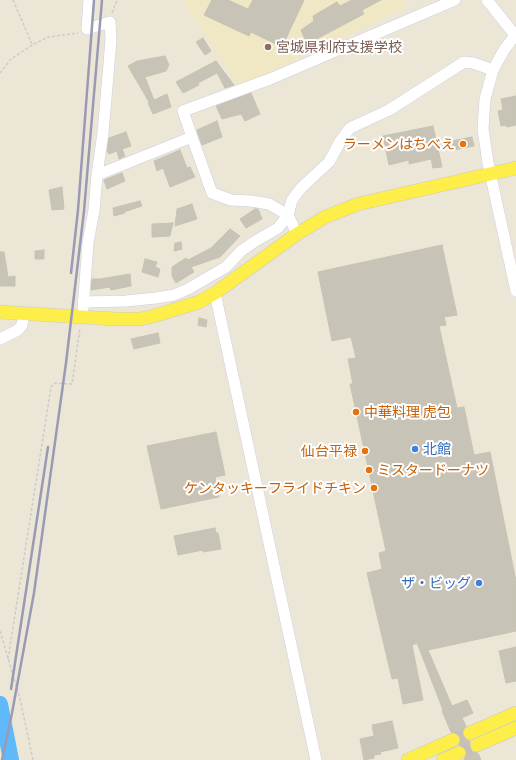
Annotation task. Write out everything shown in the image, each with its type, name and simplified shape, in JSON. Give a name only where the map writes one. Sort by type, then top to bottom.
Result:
[{"type":"main road","points":[[0,312],[82,318],[140,319],[154,316],[199,302],[297,234],[325,217],[358,204],[516,168]]},
{"type":"main road","points":[[470,733],[516,713]]},
{"type":"main road","points":[[476,745],[516,728]]},
{"type":"main road","points":[[408,760],[454,740]]},
{"type":"main road","points":[[443,760],[460,753]]},
{"type":"street","points":[[82,318],[88,243],[94,210],[103,133],[111,40],[110,22],[87,28],[89,0]]},
{"type":"street","points":[[297,234],[288,215],[269,204],[232,200],[212,193],[183,111],[270,78],[455,0]]},
{"type":"street","points":[[487,0],[516,34],[493,70],[485,99],[484,114],[485,146],[490,174],[516,291]]},
{"type":"street","points":[[83,302],[126,301],[174,295],[188,289],[226,267],[241,251],[278,228],[288,215],[292,200],[301,188],[329,162],[341,140],[350,128],[389,110],[464,62],[473,63],[493,70]]},
{"type":"street","points":[[97,175],[192,137]]},
{"type":"street","points":[[215,292],[316,760]]},
{"type":"street","points":[[0,339],[18,330],[22,325],[24,314]]},
{"type":"path","points":[[13,0],[32,45]]},
{"type":"path","points":[[110,22],[117,0]]},
{"type":"path","points":[[0,74],[11,59],[32,45],[48,37],[70,34],[87,28]]},
{"type":"path","points":[[8,659],[51,387],[55,383],[72,384],[82,318]]},
{"type":"path","points":[[0,631],[20,699],[33,760]]},
{"type":"shaded area","name":"宮城県利府支援学校","points":[[182,0],[403,0],[407,7],[239,87]]},
{"type":"building","points":[[212,0],[228,0],[248,9],[253,0],[304,0],[282,47],[251,32],[249,36],[204,15]]},
{"type":"building","points":[[352,0],[381,0],[362,10],[364,14],[307,44],[301,30],[314,21],[313,16],[337,2],[340,6]]},
{"type":"building","points":[[203,38],[211,51],[205,55],[196,42]]},
{"type":"building","points":[[165,56],[169,65],[166,71],[145,77],[154,100],[167,94],[171,107],[153,114],[148,103],[149,102],[128,66],[137,61]]},
{"type":"building","points":[[216,61],[234,85],[225,88],[217,73],[198,83],[199,85],[183,93],[176,82]]},
{"type":"building","points":[[251,93],[260,114],[245,121],[241,114],[222,119],[216,106]]},
{"type":"building","points":[[516,96],[516,125],[507,127],[506,125],[501,126],[498,111],[503,110],[501,99]]},
{"type":"building","points":[[217,121],[222,137],[202,145],[197,130]]},
{"type":"building","points":[[433,126],[442,167],[433,168],[431,159],[409,164],[409,160],[389,165],[383,136]]},
{"type":"building","points":[[126,132],[131,146],[122,149],[125,156],[119,159],[117,151],[109,154],[107,151],[109,138]]},
{"type":"building","points":[[472,137],[474,146],[454,150],[452,141]]},
{"type":"building","points":[[180,150],[187,168],[190,167],[195,177],[170,187],[163,168],[157,171],[154,161]]},
{"type":"building","points":[[122,173],[125,181],[107,189],[104,180]]},
{"type":"building","points":[[62,187],[64,209],[52,210],[49,190]]},
{"type":"building","points":[[140,201],[142,206],[114,216],[113,208]]},
{"type":"building","points":[[192,204],[197,219],[175,226],[177,209]]},
{"type":"building","points":[[255,209],[258,209],[262,219],[246,228],[240,219]]},
{"type":"building","points":[[173,223],[170,236],[152,237],[152,224]]},
{"type":"building","points":[[230,229],[240,236],[220,257],[191,267],[194,272],[176,283],[172,276],[172,267],[186,258],[188,260],[211,248]]},
{"type":"building","points":[[181,242],[182,249],[174,251],[175,243]]},
{"type":"building","name":"北館","points":[[442,245],[457,315],[444,317],[446,325],[439,326],[457,408],[464,407],[474,455],[490,452],[516,581],[516,631],[428,650],[452,706],[467,700],[473,713],[462,718],[466,726],[462,732],[466,740],[470,741],[470,749],[473,752],[478,753],[481,760],[464,760],[467,754],[466,750],[463,746],[459,745],[461,740],[458,734],[451,732],[417,643],[412,645],[423,700],[403,704],[398,678],[392,679],[367,573],[382,569],[379,553],[386,551],[350,384],[353,384],[348,359],[356,358],[351,337],[332,341],[318,272]]},
{"type":"building","points":[[44,250],[44,259],[35,259],[35,251]]},
{"type":"building","points":[[0,252],[4,252],[8,277],[15,276],[15,286],[0,286]]},
{"type":"building","points":[[145,259],[157,262],[155,267],[160,269],[158,277],[142,272]]},
{"type":"building","points":[[130,274],[131,286],[111,290],[110,287],[91,290],[92,279]]},
{"type":"building","points":[[199,318],[207,320],[206,327],[198,325]]},
{"type":"building","points":[[158,333],[160,343],[134,349],[131,339]]},
{"type":"building","points":[[216,432],[225,475],[215,477],[219,497],[161,509],[147,446]]},
{"type":"building","points":[[215,528],[216,533],[218,533],[221,549],[203,552],[203,550],[178,555],[174,536]]},
{"type":"building","points":[[516,647],[516,681],[506,683],[499,651]]},
{"type":"building","points":[[392,721],[398,748],[380,752],[381,754],[374,755],[374,758],[364,760],[360,739],[374,736],[372,725]]},
{"type":"waterway","points":[[0,704],[11,760]]},
{"type":"tunnel","points":[[453,740],[470,733]]},
{"type":"tunnel","points":[[459,753],[477,745]]},
{"type":"railway","points":[[71,273],[78,210],[94,0]]},
{"type":"railway","points":[[2,760],[34,593],[66,363],[84,211],[102,0]]},
{"type":"railway","points":[[11,689],[48,447]]},
{"type":"place","name":"宮城県利府支援学校","points":[[268,47]]},
{"type":"place","name":"ラーメンはちべえ","points":[[463,144]]},
{"type":"place","name":"中華料理 虎包","points":[[356,412]]},
{"type":"place","name":"北館","points":[[415,449]]},
{"type":"place","name":"仙台平禄","points":[[365,451]]},
{"type":"place","name":"ミスタードーナツ","points":[[369,470]]},
{"type":"place","name":"ケンタッキーフライドチキン","points":[[374,488]]},
{"type":"place","name":"ザ・ビッグ","points":[[479,583]]}]
